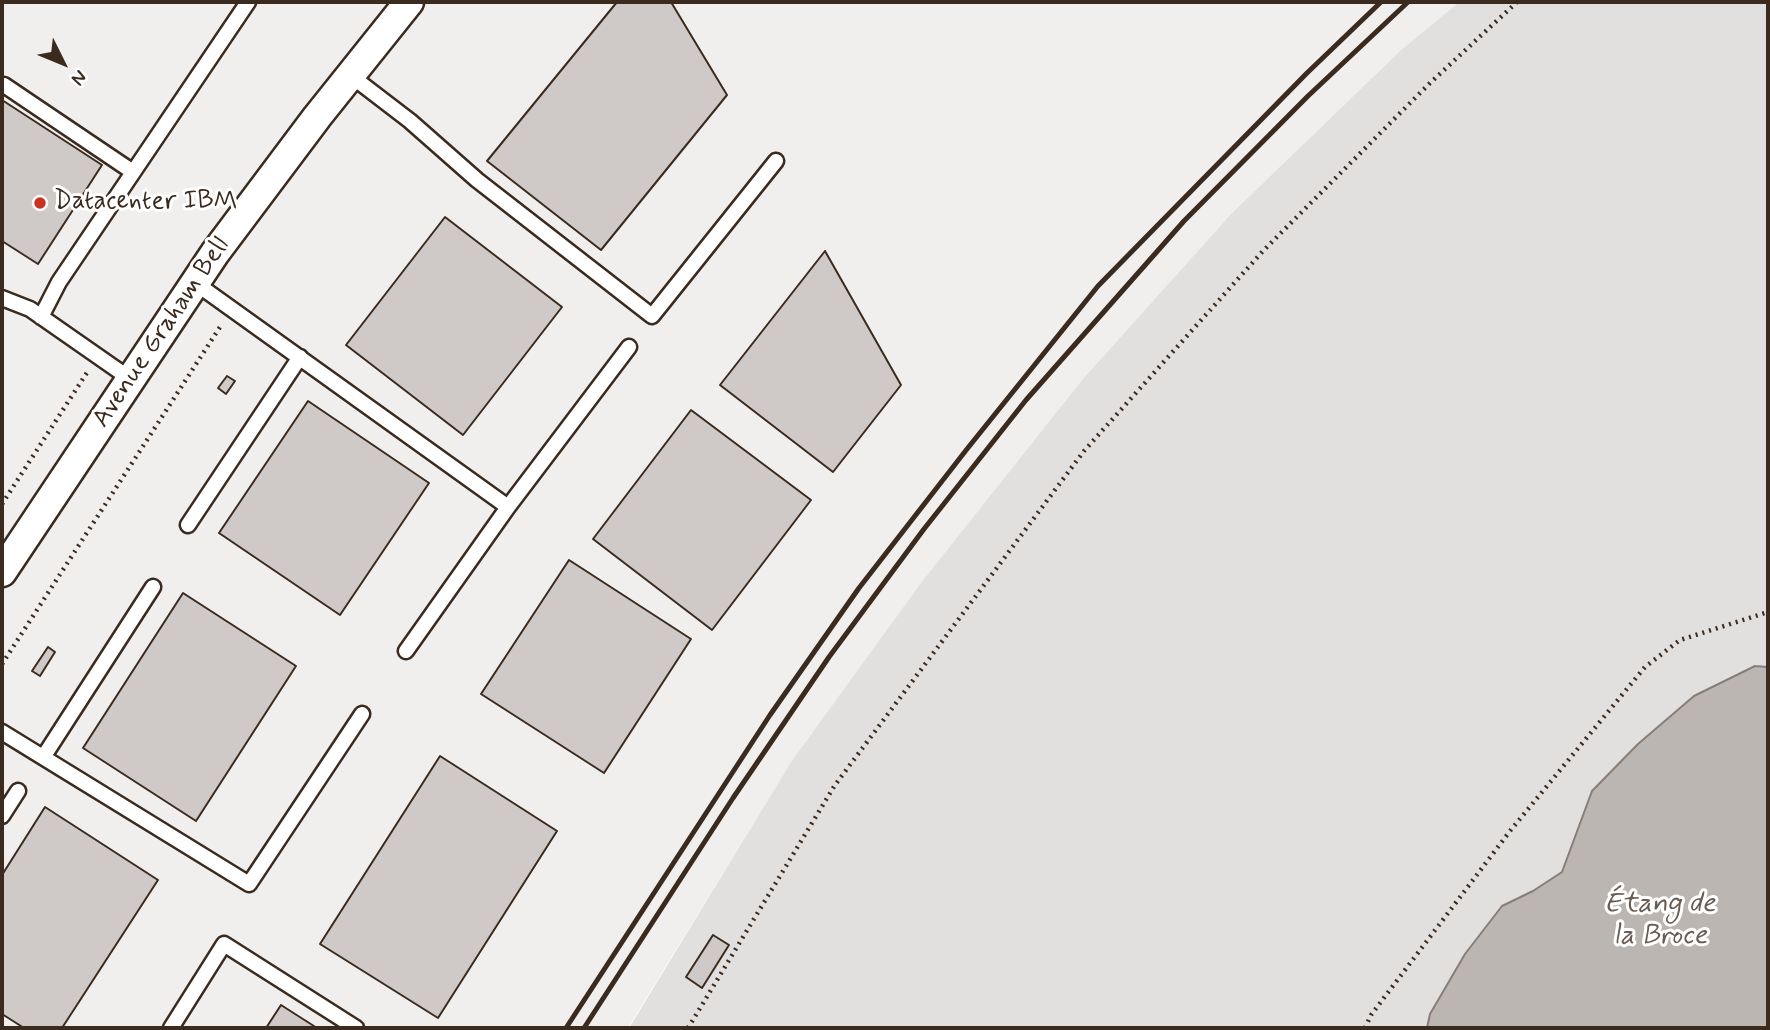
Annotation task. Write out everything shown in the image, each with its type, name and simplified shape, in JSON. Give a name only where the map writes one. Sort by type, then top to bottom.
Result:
[{"type":"street","name":"Avenue Graham Bell","points":[[2,572],[194,282],[350,75],[409,2]]},
{"type":"lane","points":[[41,317],[59,282],[248,2]]},
{"type":"lane","points":[[350,75],[410,121],[477,180],[652,316],[776,161]]},
{"type":"lane","points":[[4,85],[133,172]]},
{"type":"lane","points":[[194,282],[508,507]]},
{"type":"lane","points":[[2,298],[30,309],[129,378]]},
{"type":"lane","points":[[406,651],[508,507],[629,347]]},
{"type":"lane","points":[[188,525],[300,357]]},
{"type":"lane","points":[[44,756],[153,587]]},
{"type":"lane","points":[[2,732],[248,884],[362,714]]},
{"type":"lane","points":[[2,816],[18,791]]},
{"type":"lane","points":[[171,1028],[224,944],[356,1028]]},
{"type":"path","points":[[688,1028],[835,785],[1084,451],[1262,251],[1429,84],[1517,2]]},
{"type":"path","points":[[2,664],[232,309]]},
{"type":"path","points":[[2,504],[98,356]]},
{"type":"path","points":[[1365,1028],[1371,1015],[1510,831],[1645,667],[1680,640],[1768,612]]},
{"type":"shaded area","points":[[2,2],[1459,2],[1401,50],[1231,214],[1082,380],[920,584],[791,762],[628,1028],[2,1028]]},
{"type":"shaded area","points":[[1459,2],[1768,2],[1768,667],[1755,666],[1576,838],[1562,872],[1533,891],[1502,906],[1430,1014],[1427,1028],[629,1028],[791,762],[920,584],[1082,380],[1231,214],[1401,50]]},
{"type":"water","name":"Étang de la Broce","points":[[1755,666],[1768,667],[1768,1028],[1427,1028],[1430,1014],[1465,954],[1502,906],[1533,891],[1562,872],[1592,791],[1638,744],[1694,696]]},
{"type":"building","points":[[617,2],[671,2],[727,95],[601,250],[487,161]]},
{"type":"building","name":"Datacenter IBM","points":[[2,100],[102,165],[38,264],[2,241]]},
{"type":"building","points":[[445,217],[562,307],[463,435],[346,345]]},
{"type":"building","points":[[825,251],[901,385],[833,472],[720,385]]},
{"type":"building","points":[[227,376],[235,381],[226,394],[218,388]]},
{"type":"building","points":[[308,401],[429,483],[340,615],[219,533]]},
{"type":"building","points":[[691,410],[811,500],[712,630],[593,539]]},
{"type":"building","points":[[569,560],[691,639],[604,773],[481,694]]},
{"type":"building","points":[[183,593],[296,666],[196,821],[83,748]]},
{"type":"building","points":[[48,647],[55,652],[40,676],[32,671]]},
{"type":"building","points":[[440,756],[557,831],[438,1018],[320,944]]},
{"type":"building","points":[[45,807],[158,880],[62,1028],[24,1028],[2,1014],[2,875]]},
{"type":"building","points":[[713,935],[729,945],[702,988],[686,977]]},
{"type":"building","points":[[281,1005],[317,1028],[266,1028]]},
{"type":"railway","points":[[566,1028],[770,715],[859,588],[967,449],[1098,286],[1307,73],[1381,2]]},
{"type":"railway","points":[[584,1028],[733,798],[829,657],[924,529],[1026,400],[1184,221],[1308,96],[1408,2]]},
{"type":"place","name":"Datacenter IBM","points":[[40,203]]}]
